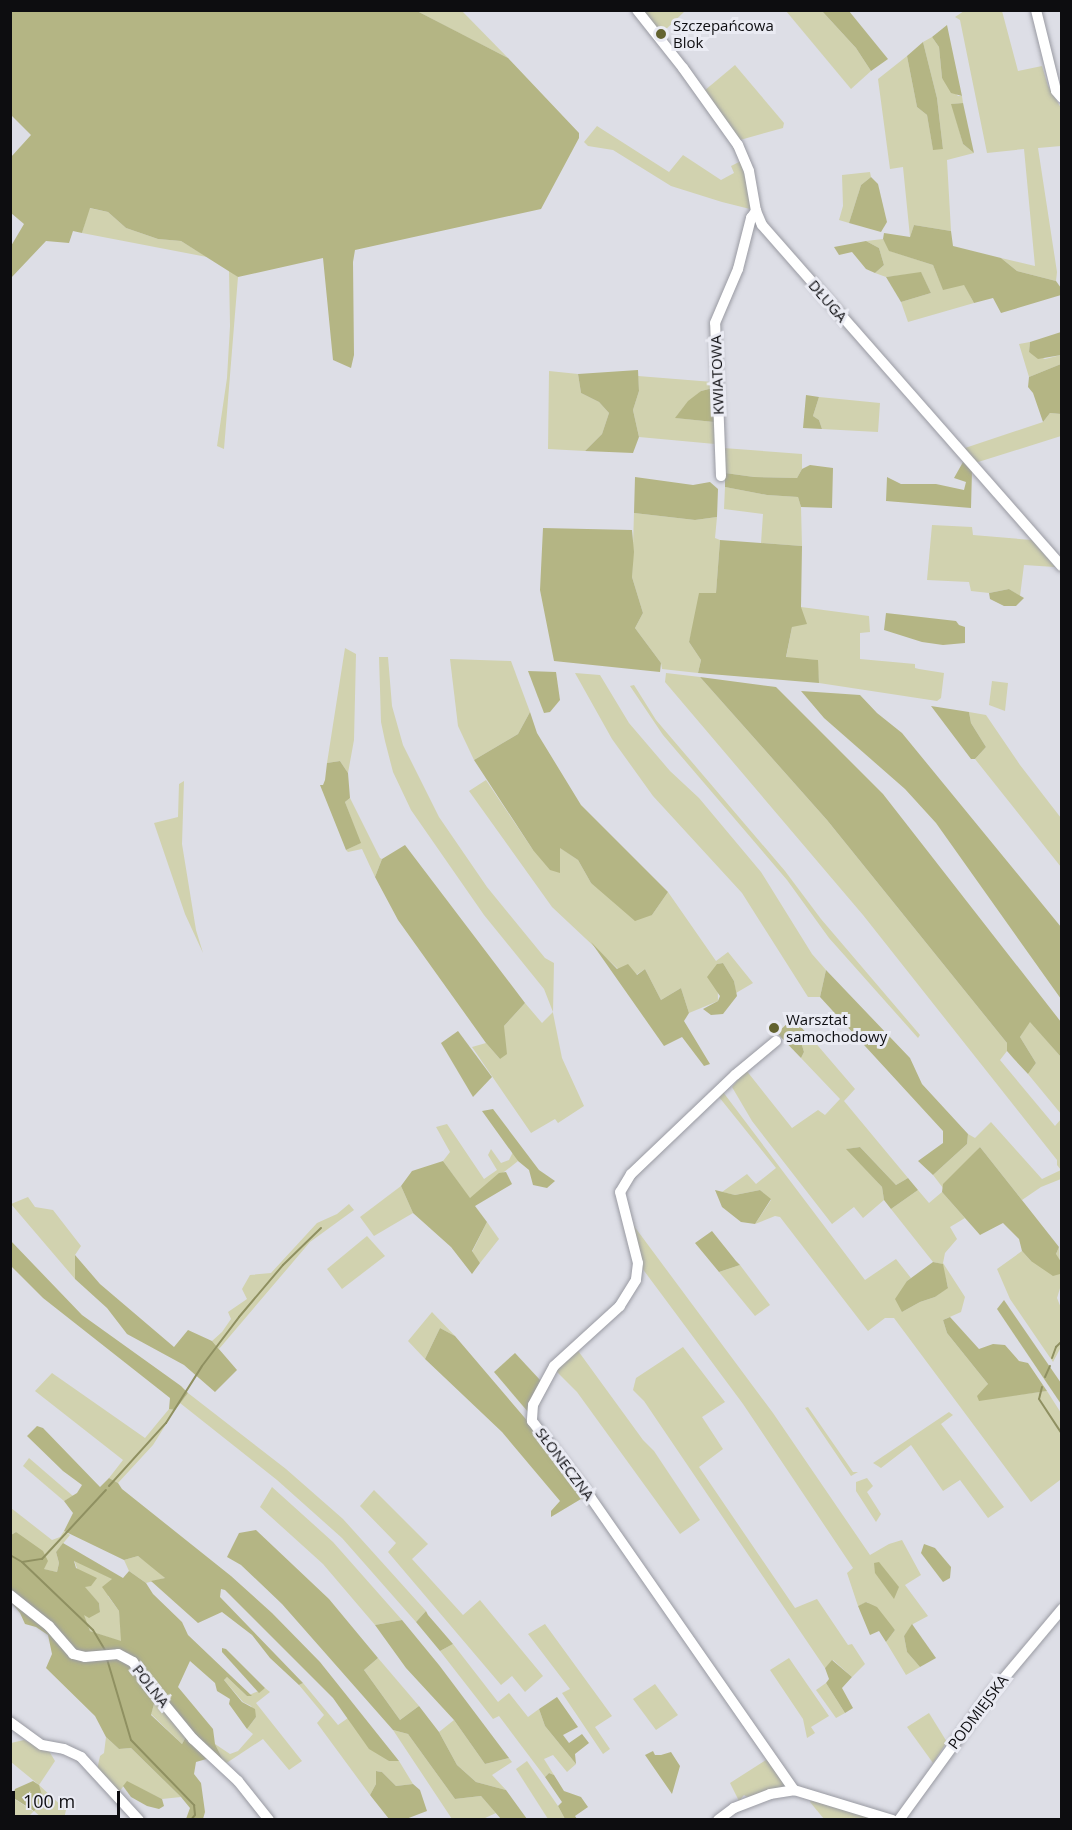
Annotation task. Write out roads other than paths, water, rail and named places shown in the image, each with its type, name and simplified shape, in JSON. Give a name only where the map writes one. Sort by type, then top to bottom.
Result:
[{"type":"street","name":"DŁUGA","points":[[637,10],[683,68],[738,145],[749,171],[756,211],[762,225],[1062,567]]},
{"type":"street","points":[[1036,10],[1056,91],[1062,98]]},
{"type":"street","name":"KWIATOWA","points":[[721,476],[715,323],[738,269],[751,218],[756,211]]},
{"type":"street","name":"SŁONECZNA","points":[[776,1041],[735,1075],[631,1174],[620,1192],[638,1263],[636,1280],[620,1306],[554,1365],[533,1405],[532,1421],[591,1498],[794,1790]]},
{"type":"street","name":"POLNA","points":[[10,1595],[49,1626],[73,1653],[85,1657],[118,1654],[133,1662],[146,1682],[193,1739],[238,1781],[269,1820]]},
{"type":"street","name":"PODMIEJSKA","points":[[899,1820],[989,1696],[1062,1609]]},
{"type":"street","points":[[10,1722],[42,1745],[64,1749],[81,1757],[139,1820]]},
{"type":"street","points":[[718,1820],[734,1808],[770,1794],[794,1790],[893,1820]]},
{"type":"waterway","points":[[109,1486],[166,1423],[202,1366],[239,1317],[283,1265],[321,1228]]},
{"type":"waterway","points":[[1052,1358],[1056,1347],[1062,1341]]},
{"type":"waterway","points":[[1045,1377],[1050,1366]]},
{"type":"waterway","points":[[1042,1387],[1039,1399],[1062,1434]]},
{"type":"waterway","points":[[22,1562],[42,1559],[106,1490]]},
{"type":"waterway","points":[[10,1555],[22,1562],[93,1630],[105,1650]]},
{"type":"waterway","points":[[107,1659],[131,1740],[194,1805],[195,1815],[191,1820]]},
{"type":"place","name":"Szczepańcowa Blok","points":[[661,34]]},
{"type":"place","name":"Warsztat samochodowy","points":[[774,1028]]}]
